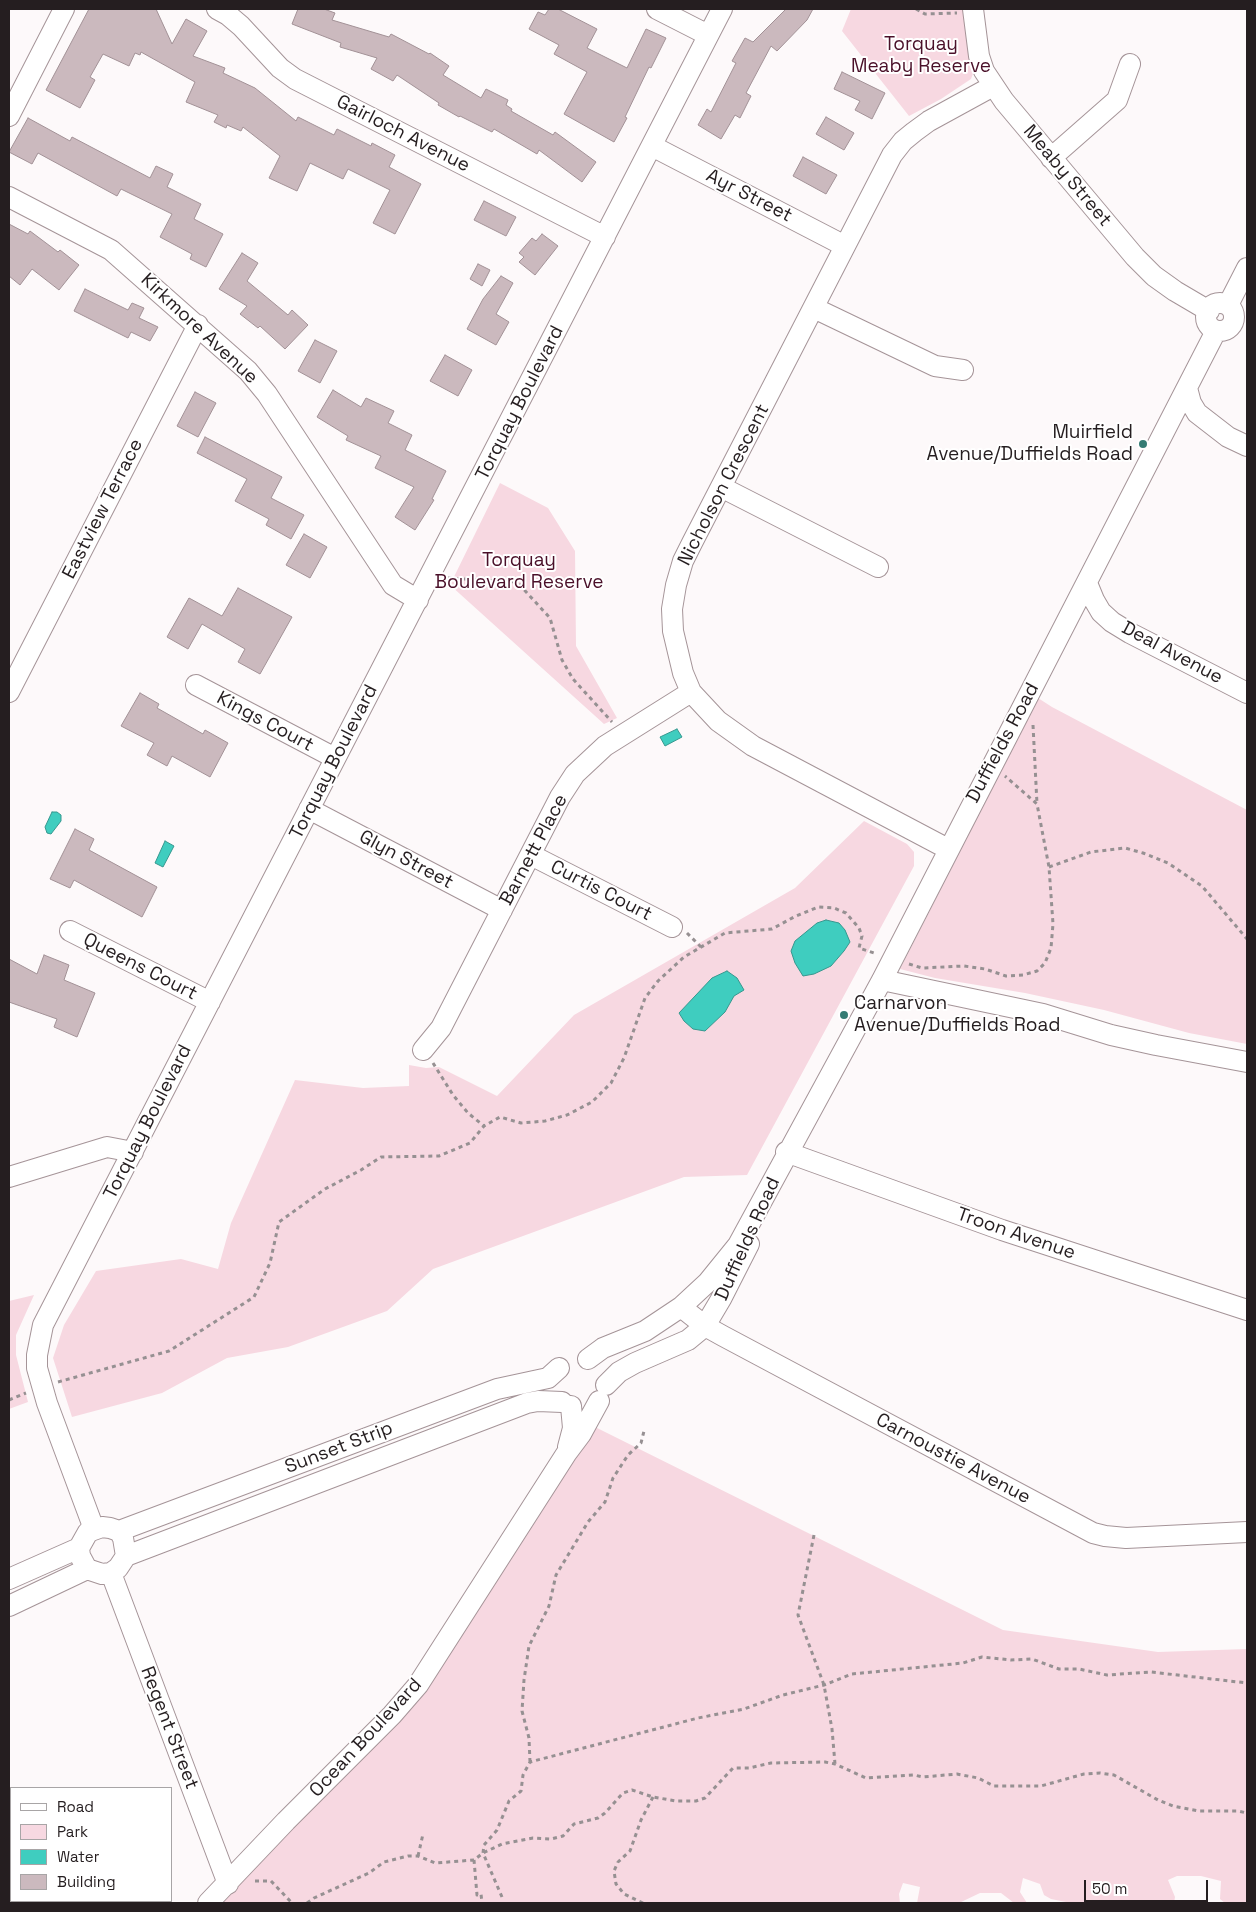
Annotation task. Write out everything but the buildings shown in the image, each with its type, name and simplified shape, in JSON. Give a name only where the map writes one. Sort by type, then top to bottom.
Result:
[{"type":"street","points":[[9,116],[64,9]]},
{"type":"street","name":"Gairloch Avenue","points":[[217,9],[241,26],[280,68],[294,79],[605,237]]},
{"type":"street","points":[[657,9],[708,35]]},
{"type":"street","name":"Torquay Boulevard","points":[[94,1529],[37,1368],[37,1355],[43,1325],[722,9]]},
{"type":"street","name":"Meaby Street","points":[[973,11],[979,56],[993,86],[1135,257],[1154,276],[1174,291],[1209,311]]},
{"type":"street","points":[[1051,158],[1117,100],[1130,64]]},
{"type":"street","name":"Nicholson Crescent","points":[[948,849],[753,746],[718,721],[692,692],[683,673],[673,631],[672,609],[676,585],[684,561],[892,155],[903,141],[929,121],[993,86]]},
{"type":"street","name":"Ayr Street","points":[[652,146],[845,246]]},
{"type":"street","name":"Kirkmore Avenue","points":[[9,197],[111,250],[248,371],[267,394],[393,585],[418,600]]},
{"type":"street","name":"Duffields Road","points":[[588,1359],[603,1348],[645,1331],[681,1307],[708,1282],[738,1245],[786,1152],[882,980],[1216,331],[1226,330],[1232,323],[1234,314],[1228,305],[1247,268]]},
{"type":"street","points":[[1216,331],[1206,320],[1209,311],[1214,305],[1219,303],[1228,305]]},
{"type":"street","points":[[814,308],[935,366],[963,370]]},
{"type":"street","name":"Eastview Terrace","points":[[9,692],[198,326]]},
{"type":"street","points":[[1187,388],[1191,403],[1197,413],[1228,437],[1247,446]]},
{"type":"street","points":[[721,487],[878,567]]},
{"type":"street","name":"Deal Avenue","points":[[1087,582],[1101,612],[1118,626],[1247,692]]},
{"type":"street","name":"Kings Court","points":[[196,685],[335,758]]},
{"type":"street","name":"Barnett Place","points":[[424,1050],[442,1028],[560,797],[575,774],[605,746],[692,692]]},
{"type":"street","name":"Glyn Street","points":[[309,809],[502,910]]},
{"type":"street","name":"Curtis Court","points":[[531,855],[672,927]]},
{"type":"street","name":"Queens Court","points":[[70,931],[210,1002]]},
{"type":"street","points":[[882,980],[1043,1014],[1156,1045],[1247,1062]]},
{"type":"street","points":[[9,1177],[107,1147],[133,1152]]},
{"type":"street","name":"Duffields Road","points":[[602,1393],[620,1372],[634,1363],[688,1340],[705,1326],[742,1261],[786,1152]]},
{"type":"street","name":"Troon Avenue","points":[[786,1152],[1002,1230],[1247,1310]]},
{"type":"street","name":"Carnoustie Avenue","points":[[681,1307],[705,1326],[1093,1533],[1126,1538],[1247,1532]]},
{"type":"street","name":"Sunset Strip","points":[[94,1529],[110,1528],[119,1532],[497,1388],[548,1378],[573,1359],[588,1359]]},
{"type":"street","points":[[588,1359],[600,1366],[606,1379],[602,1393]]},
{"type":"street","points":[[559,1368],[555,1383],[558,1396],[567,1404]]},
{"type":"street","name":"Sunset Strip","points":[[110,1573],[118,1568],[126,1556],[527,1403],[538,1401],[567,1404],[578,1409],[586,1408],[602,1393]]},
{"type":"street","name":"Ocean Boulevard","points":[[208,1903],[286,1821],[392,1715],[418,1685],[566,1454],[581,1434],[602,1393]]},
{"type":"street","name":"Ocean Boulevard","points":[[566,1454],[573,1428],[567,1404]]},
{"type":"street","points":[[94,1529],[88,1532],[80,1548],[80,1556],[87,1569],[102,1574],[110,1573]]},
{"type":"street","points":[[119,1532],[126,1547],[126,1556]]},
{"type":"street","points":[[9,1579],[80,1548]]},
{"type":"street","points":[[9,1606],[87,1569]]},
{"type":"street","name":"Regent Street","points":[[110,1573],[228,1884]]},
{"type":"path","points":[[916,9],[925,14],[973,11]]},
{"type":"path","points":[[430,577],[517,582],[550,618],[562,660],[573,679],[624,734]]},
{"type":"path","points":[[42,1386],[92,1374],[169,1351],[254,1297],[270,1262],[279,1222],[325,1189],[380,1157],[439,1156],[470,1142],[484,1126],[500,1117],[521,1123],[545,1121],[567,1115],[592,1102],[611,1083],[624,1058],[645,998],[658,981],[684,957],[725,933],[772,928],[818,907],[834,908],[846,913],[859,928],[862,936],[860,948],[892,959],[922,968],[964,966],[985,969],[1006,976],[1023,976],[1037,971],[1045,963],[1051,948],[1053,924],[1048,876],[1049,867],[1037,804],[1033,718]]},
{"type":"path","points":[[992,764],[1037,804]]},
{"type":"path","points":[[1049,867],[1090,852],[1125,848],[1143,853],[1168,863],[1202,886],[1247,939]]},
{"type":"path","points":[[424,1050],[438,1068],[453,1095],[468,1113],[484,1126]]},
{"type":"path","points":[[502,1897],[483,1853],[484,1845],[497,1830],[509,1801],[521,1791],[523,1776],[530,1762],[529,1738],[522,1711],[529,1646],[549,1606],[556,1575],[588,1522],[605,1502],[613,1478],[628,1454],[641,1444],[644,1431]]},
{"type":"path","points":[[814,1535],[798,1615],[824,1685],[832,1729],[835,1764]]},
{"type":"path","points":[[530,1762],[698,1718],[744,1709],[783,1695],[824,1685],[852,1674],[963,1663],[982,1657],[1011,1660],[1032,1659],[1059,1669],[1079,1669],[1107,1675],[1151,1672],[1247,1682]]},
{"type":"path","points":[[307,1903],[369,1873],[384,1862],[408,1856],[418,1856],[435,1862],[474,1860],[483,1853],[502,1844],[533,1838],[551,1839],[562,1836],[574,1824],[598,1818],[623,1793],[632,1790],[653,1797],[696,1801],[705,1798],[733,1768],[749,1768],[771,1763],[825,1762],[835,1764],[866,1778],[882,1779],[914,1775],[923,1777],[957,1774],[978,1778],[994,1786],[1041,1786],[1084,1774],[1100,1773],[1114,1775],[1158,1800],[1173,1806],[1199,1811],[1238,1811],[1247,1813]]},
{"type":"path","points":[[643,1903],[624,1894],[616,1884],[614,1871],[618,1862],[630,1851],[641,1820],[653,1797]]},
{"type":"path","points":[[418,1856],[422,1834]]},
{"type":"path","points":[[474,1860],[477,1895],[481,1894],[482,1903]]},
{"type":"path","points":[[228,1884],[271,1881],[292,1903]]},
{"type":"green space","name":"Torquay Meaby Reserve","points":[[851,9],[966,9],[975,68],[971,79],[941,99],[909,116],[842,31]]},
{"type":"green space","name":"Torquay Boulevard Reserve","points":[[500,483],[548,508],[575,551],[576,646],[617,718],[604,724],[450,585]]},
{"type":"green space","points":[[1038,698],[1247,810],[1247,1044],[1189,1033],[1104,1010],[1025,993],[935,978],[900,969]]},
{"type":"green space","points":[[864,821],[907,844],[914,852],[914,866],[747,1175],[684,1177],[433,1269],[387,1311],[288,1347],[227,1358],[162,1393],[72,1417],[53,1358],[64,1325],[96,1271],[181,1259],[218,1269],[231,1223],[295,1080],[363,1088],[409,1086],[409,1065],[426,1068],[439,1067],[497,1096],[574,1015],[795,888]]},
{"type":"green space","points":[[34,1295],[16,1335],[16,1355],[28,1402],[9,1409],[9,1301]]},
{"type":"green space","points":[[587,1423],[1003,1630],[1158,1652],[1247,1649],[1247,1903],[1225,1903],[1220,1899],[1221,1881],[1201,1876],[1177,1876],[1168,1880],[1175,1897],[1174,1903],[1071,1903],[1051,1899],[1044,1895],[1040,1884],[1023,1878],[1020,1892],[1027,1903],[1014,1903],[1001,1893],[980,1893],[959,1903],[917,1903],[920,1887],[903,1883],[899,1894],[900,1903],[209,1903],[392,1715]]},
{"type":"water","points":[[677,729],[682,737],[665,746],[660,737]]},
{"type":"water","points":[[52,812],[57,812],[61,815],[61,821],[51,834],[47,833],[45,827]]},
{"type":"water","points":[[165,841],[174,846],[163,867],[155,863]]},
{"type":"water","points":[[826,920],[839,923],[845,930],[850,942],[831,966],[814,974],[803,976],[795,963],[791,951],[795,941],[817,923]]},
{"type":"water","points":[[727,971],[737,978],[744,990],[734,996],[725,1012],[705,1031],[693,1029],[684,1021],[679,1013],[712,978]]},
{"type":"place","name":"Muirfield Avenue/Duffields Road","points":[[1143,444]]},
{"type":"place","name":"Carnarvon Avenue/Duffields Road","points":[[844,1015]]}]
